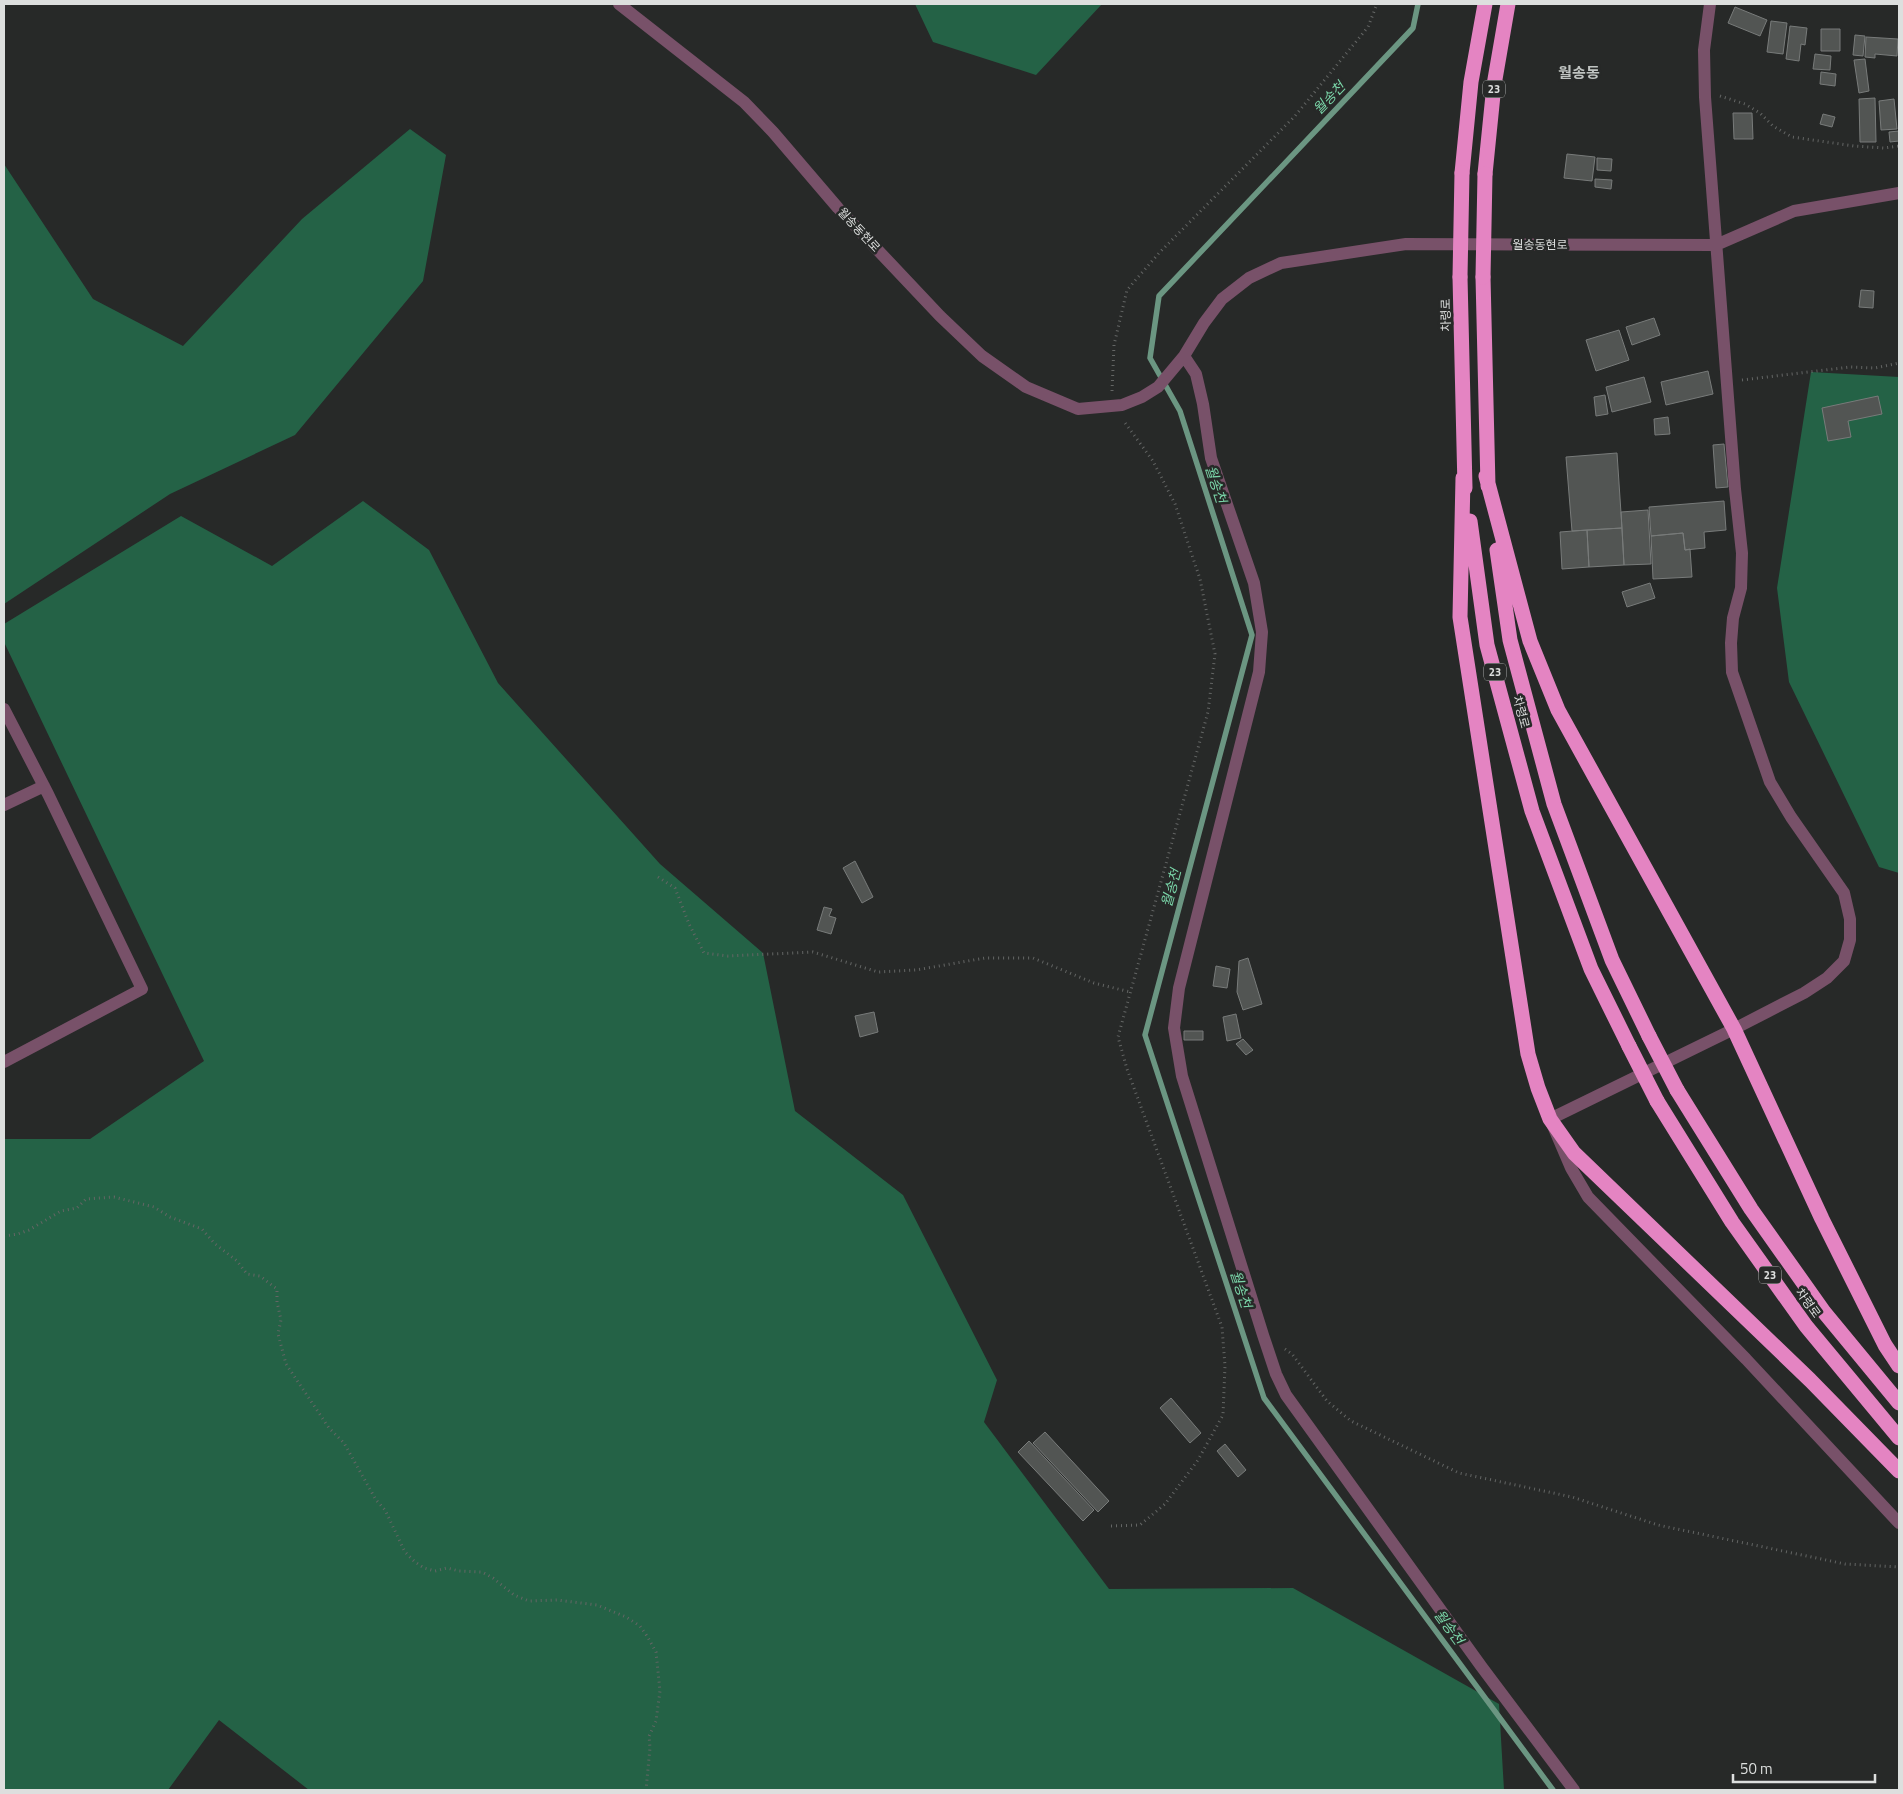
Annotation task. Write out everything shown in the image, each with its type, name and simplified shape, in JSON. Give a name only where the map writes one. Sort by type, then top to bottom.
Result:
[{"type":"highway","name":"차령로","points":[[1485,4],[1471,82],[1462,173],[1460,277],[1463,478],[1488,645],[1532,811],[1591,969],[1657,1101],[1732,1222],[1806,1326],[1899,1438]]},
{"type":"highway","name":"차령로","points":[[1508,4],[1494,85],[1485,174],[1483,278],[1486,476],[1510,640],[1554,804],[1612,960],[1677,1090],[1751,1209],[1824,1312],[1899,1402]]},
{"type":"highway","points":[[1486,476],[1530,641],[1558,710],[1734,1029],[1822,1219],[1885,1345],[1899,1366]]},
{"type":"highway","points":[[1463,478],[1460,617],[1528,1054],[1550,1119],[1574,1153],[1810,1380],[1899,1471]]},
{"type":"street","name":"월송동현로","points":[[620,4],[744,102],[773,132],[838,208],[940,316],[982,356],[1026,386],[1078,408],[1116,405],[1142,397],[1158,387],[1184,356],[1204,323],[1222,299],[1249,278],[1281,263],[1406,244],[1716,245]]},
{"type":"street","points":[[1710,4],[1704,50],[1705,92],[1736,505],[1742,553],[1740,588],[1731,643],[1732,672],[1770,782],[1791,817],[1844,893],[1850,919],[1850,940],[1844,961],[1827,978],[1804,993],[1550,1119],[1571,1168],[1588,1197],[1753,1366],[1899,1523]]},
{"type":"street","points":[[1716,245],[1794,211],[1899,193]]},
{"type":"street","points":[[1184,356],[1196,374],[1203,404],[1211,458],[1254,583],[1262,632],[1259,672],[1179,988],[1174,1028],[1182,1076],[1276,1374],[1286,1396],[1481,1666],[1574,1790]]},
{"type":"street","points":[[4,709],[44,786],[142,989],[4,1062]]},
{"type":"street","points":[[4,805],[44,786]]},
{"type":"path","points":[[1111,1526],[1140,1525],[1165,1504],[1198,1460],[1224,1415],[1225,1366],[1222,1327],[1127,1069],[1118,1037],[1208,712],[1215,654],[1200,579],[1175,504],[1153,461],[1116,405],[1114,346],[1126,290],[1159,253],[1295,116],[1368,27],[1377,4]]},
{"type":"path","points":[[1705,92],[1745,104],[1760,113],[1773,126],[1792,137],[1854,146],[1884,148],[1899,146]]},
{"type":"path","points":[[1727,381],[1850,367],[1875,368],[1899,363]]},
{"type":"path","points":[[658,877],[675,888],[689,924],[704,953],[728,956],[813,952],[878,972],[916,970],[985,958],[1033,958],[1094,983],[1130,992]]},
{"type":"path","points":[[4,1236],[29,1230],[61,1211],[77,1208],[86,1200],[114,1197],[154,1208],[170,1217],[202,1229],[214,1243],[237,1261],[247,1274],[260,1276],[272,1284],[277,1289],[276,1302],[281,1320],[278,1334],[286,1364],[329,1428],[344,1443],[376,1500],[385,1510],[405,1552],[424,1568],[435,1571],[447,1568],[459,1571],[482,1572],[493,1578],[514,1595],[529,1601],[557,1600],[598,1605],[626,1617],[640,1626],[656,1652],[660,1690],[656,1721],[649,1736],[650,1748],[646,1790]]},
{"type":"path","points":[[1264,1334],[1292,1354],[1327,1401],[1351,1421],[1459,1473],[1572,1497],[1658,1525],[1845,1564],[1899,1567]]},
{"type":"green space","points":[[915,4],[1102,4],[1036,75],[933,42]]},
{"type":"green space","points":[[410,129],[446,155],[423,281],[295,435],[170,494],[4,604],[4,164],[93,299],[183,346],[302,219]]},
{"type":"green space","points":[[1811,372],[1899,377],[1899,873],[1879,867],[1789,682],[1777,588]]},
{"type":"green space","points":[[363,501],[429,550],[498,683],[660,864],[763,953],[795,1111],[903,1195],[997,1380],[984,1422],[1109,1589],[1293,1588],[1499,1704],[1504,1790],[309,1790],[219,1720],[168,1790],[4,1790],[4,1139],[90,1139],[204,1061],[4,642],[4,624],[181,516],[272,566]]},
{"type":"building","points":[[1735,7],[1767,20],[1760,36],[1728,23]]},
{"type":"building","points":[[1771,21],[1787,23],[1783,54],[1767,52]]},
{"type":"building","points":[[1790,26],[1807,28],[1805,45],[1801,44],[1799,61],[1786,59]]},
{"type":"building","points":[[1821,29],[1840,29],[1840,51],[1821,51]]},
{"type":"building","points":[[1855,35],[1865,36],[1863,56],[1853,55]]},
{"type":"building","points":[[1866,37],[1898,39],[1897,56],[1875,54],[1875,58],[1865,57]]},
{"type":"building","points":[[1815,54],[1831,56],[1830,70],[1813,69]]},
{"type":"building","points":[[1865,59],[1869,91],[1859,93],[1854,60]]},
{"type":"building","points":[[1821,72],[1836,74],[1835,86],[1820,84]]},
{"type":"building","points":[[1875,98],[1876,142],[1860,142],[1859,99]]},
{"type":"building","points":[[1894,99],[1897,129],[1881,130],[1879,101]]},
{"type":"building","points":[[1733,113],[1752,113],[1753,139],[1734,139]]},
{"type":"building","points":[[1823,114],[1835,117],[1832,127],[1820,124]]},
{"type":"building","points":[[1899,131],[1899,141],[1890,142],[1889,132]]},
{"type":"building","points":[[1567,154],[1595,157],[1592,181],[1564,178]]},
{"type":"building","points":[[1597,158],[1612,159],[1611,171],[1597,170]]},
{"type":"building","points":[[1595,179],[1612,180],[1611,189],[1595,187]]},
{"type":"building","points":[[1861,290],[1874,291],[1873,308],[1859,307]]},
{"type":"building","points":[[1654,318],[1660,335],[1632,345],[1626,327]]},
{"type":"building","points":[[1619,330],[1629,360],[1596,371],[1586,340]]},
{"type":"building","points":[[1708,371],[1713,394],[1666,405],[1661,382]]},
{"type":"building","points":[[1644,377],[1651,402],[1612,412],[1606,387]]},
{"type":"building","points":[[1605,395],[1608,414],[1596,416],[1594,397]]},
{"type":"building","points":[[1878,396],[1882,414],[1848,421],[1851,437],[1828,441],[1822,408]]},
{"type":"building","points":[[1668,417],[1670,434],[1655,435],[1654,419]]},
{"type":"building","points":[[1724,444],[1728,487],[1716,488],[1713,445]]},
{"type":"building","points":[[1617,453],[1622,528],[1572,531],[1566,457]]},
{"type":"building","points":[[1724,501],[1726,530],[1704,532],[1705,548],[1685,550],[1683,533],[1651,536],[1649,507]]},
{"type":"building","points":[[1648,510],[1651,564],[1624,565],[1621,512]]},
{"type":"building","points":[[1622,528],[1624,565],[1589,567],[1587,530]]},
{"type":"building","points":[[1587,530],[1589,567],[1562,569],[1560,532]]},
{"type":"building","points":[[1683,533],[1685,550],[1690,549],[1692,577],[1653,579],[1651,536]]},
{"type":"building","points":[[1650,583],[1655,598],[1627,607],[1622,592]]},
{"type":"building","points":[[855,861],[873,897],[862,903],[843,868]]},
{"type":"building","points":[[824,907],[832,909],[829,916],[836,918],[831,934],[817,930]]},
{"type":"building","points":[[1248,958],[1262,1004],[1243,1010],[1237,992],[1239,961]]},
{"type":"building","points":[[1216,966],[1230,969],[1227,988],[1213,986]]},
{"type":"building","points":[[874,1012],[878,1032],[860,1037],[855,1016]]},
{"type":"building","points":[[1236,1014],[1241,1038],[1227,1041],[1223,1017]]},
{"type":"building","points":[[1184,1031],[1203,1031],[1203,1040],[1184,1040]]},
{"type":"building","points":[[1243,1039],[1253,1050],[1246,1055],[1236,1044]]},
{"type":"building","points":[[1171,1398],[1201,1433],[1190,1443],[1160,1408]]},
{"type":"building","points":[[1045,1432],[1109,1501],[1098,1512],[1033,1443]]},
{"type":"building","points":[[1029,1441],[1094,1510],[1083,1521],[1018,1452]]},
{"type":"building","points":[[1225,1444],[1246,1470],[1238,1477],[1217,1451]]},
{"type":"waterway","name":"월송천","points":[[1418,4],[1413,28],[1159,296],[1150,358],[1180,411],[1252,635],[1145,1035],[1264,1398],[1553,1790]]},
{"type":"district","name":"월송동","points":[[1579,73]]}]
